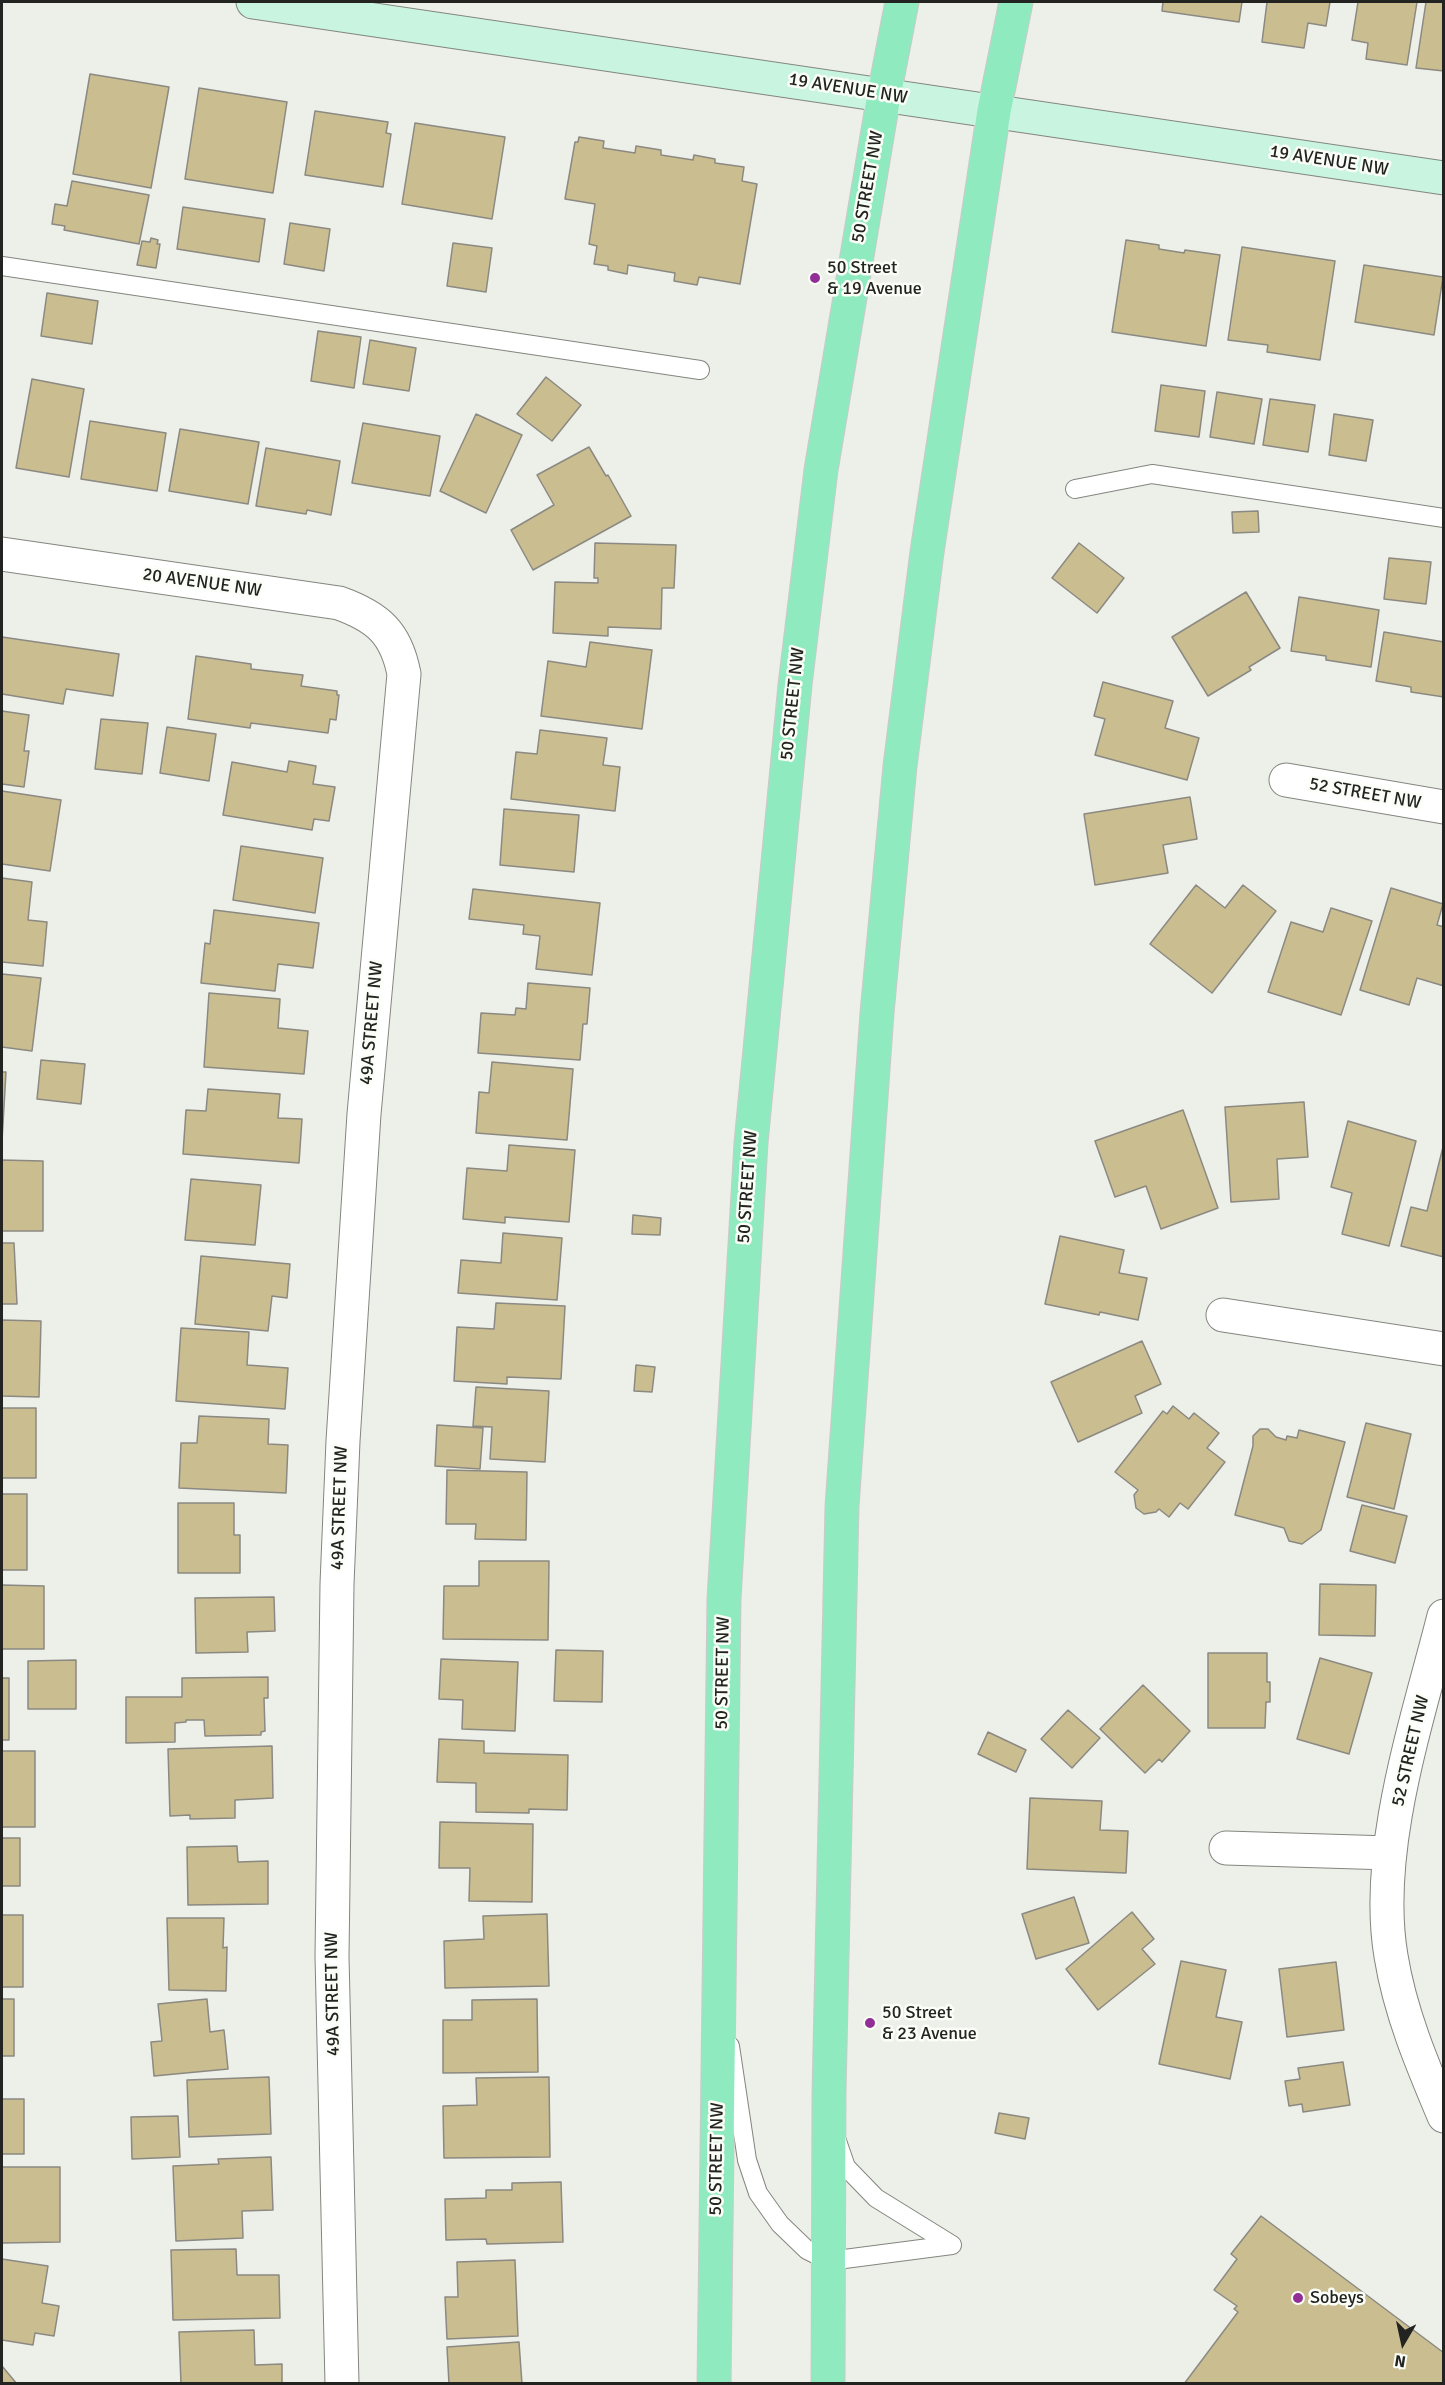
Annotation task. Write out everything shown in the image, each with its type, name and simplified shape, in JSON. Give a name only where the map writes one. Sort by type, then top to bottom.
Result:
[{"type":"main road","name":"50 STREET NW","points":[[714,2384],[724,1599],[751,1143],[795,685],[821,470],[884,95],[902,2]]},
{"type":"main road","points":[[828,2384],[829,2116],[842,1506],[877,1013],[900,766],[925,563],[994,111],[1016,2]]},
{"type":"street","name":"19 AVENUE NW","points":[[253,2],[1443,178]]},
{"type":"street","name":"20 AVENUE NW","points":[[2,554],[339,603],[364,612],[381,625],[391,637]]},
{"type":"street","name":"49A STREET NW","points":[[342,2384],[332,1956],[337,1584],[345,1406],[364,1114],[404,692],[400,652],[391,637]]},
{"type":"street","name":"52 STREET NW","points":[[1286,780],[1443,807]]},
{"type":"street","points":[[1223,1315],[1443,1349]]},
{"type":"street","name":"52 STREET NW","points":[[1443,1616],[1404,1774],[1390,1853],[1388,1919],[1392,1964],[1408,2028],[1443,2116]]},
{"type":"street","points":[[1226,1848],[1390,1853]]},
{"type":"lane","points":[[2,266],[700,370]]},
{"type":"lane","points":[[1075,489],[1152,474],[1443,518]]},
{"type":"lane","points":[[720,1980],[747,2160],[758,2193],[780,2224],[807,2250],[829,2261],[952,2246],[876,2198],[846,2167],[829,2116]]},
{"type":"building","points":[[1163,2],[1242,2],[1239,22],[1162,11]]},
{"type":"building","points":[[1267,2],[1330,2],[1326,26],[1308,23],[1304,48],[1262,42]]},
{"type":"building","points":[[1358,2],[1417,2],[1407,65],[1366,59],[1368,43],[1352,40]]},
{"type":"building","points":[[1426,2],[1444,2],[1444,71],[1416,68]]},
{"type":"building","points":[[90,74],[169,87],[151,188],[73,174]]},
{"type":"building","points":[[199,88],[287,102],[273,193],[185,179]]},
{"type":"building","points":[[315,111],[388,122],[386,133],[391,134],[383,187],[305,175]]},
{"type":"building","points":[[415,123],[505,137],[492,219],[402,204]]},
{"type":"building","points":[[579,137],[604,141],[603,148],[635,153],[636,146],[661,150],[661,155],[693,160],[694,155],[715,159],[715,163],[744,167],[742,181],[757,184],[740,284],[699,277],[697,285],[674,281],[675,273],[628,265],[627,274],[608,270],[608,266],[594,264],[597,246],[589,244],[595,204],[565,199],[575,142],[578,142]]},
{"type":"building","points":[[72,181],[149,195],[139,244],[64,230],[65,226],[52,224],[55,204],[67,206]]},
{"type":"building","points":[[183,207],[265,219],[259,262],[177,249]]},
{"type":"building","points":[[290,223],[330,229],[324,271],[284,264]]},
{"type":"building","points":[[151,238],[158,240],[157,244],[160,244],[156,268],[137,265],[142,241],[150,242]]},
{"type":"building","points":[[1126,240],[1159,245],[1159,249],[1184,253],[1185,250],[1220,255],[1206,346],[1112,332]]},
{"type":"building","points":[[453,243],[492,248],[486,292],[447,286]]},
{"type":"building","points":[[1242,247],[1335,261],[1320,360],[1267,352],[1268,345],[1228,340]]},
{"type":"building","points":[[1364,265],[1443,277],[1434,335],[1355,322]]},
{"type":"building","points":[[47,293],[98,301],[92,344],[41,336]]},
{"type":"building","points":[[318,331],[361,337],[354,388],[311,381]]},
{"type":"building","points":[[370,340],[416,348],[409,391],[363,384]]},
{"type":"building","points":[[546,377],[581,405],[552,441],[517,414]]},
{"type":"building","points":[[32,379],[84,389],[69,477],[16,468]]},
{"type":"building","points":[[1161,385],[1205,391],[1199,437],[1155,431]]},
{"type":"building","points":[[1217,392],[1262,399],[1254,444],[1210,437]]},
{"type":"building","points":[[1270,399],[1315,405],[1308,452],[1263,445]]},
{"type":"building","points":[[476,414],[522,435],[486,513],[440,491]]},
{"type":"building","points":[[1334,414],[1373,420],[1366,461],[1329,455]]},
{"type":"building","points":[[90,421],[166,433],[157,491],[81,479]]},
{"type":"building","points":[[363,423],[440,436],[430,496],[352,483]]},
{"type":"building","points":[[180,429],[259,442],[248,504],[169,491]]},
{"type":"building","points":[[589,447],[631,516],[533,570],[511,530],[554,505],[537,475]]},
{"type":"building","points":[[266,448],[340,461],[331,515],[307,510],[306,514],[256,506]]},
{"type":"building","points":[[1258,511],[1259,532],[1233,533],[1232,512]]},
{"type":"building","points":[[595,543],[676,545],[674,588],[662,588],[661,629],[608,627],[608,636],[553,633],[555,582],[598,583],[598,578],[594,578]]},
{"type":"building","points":[[1079,543],[1124,578],[1097,613],[1052,578]]},
{"type":"building","points":[[1389,558],[1431,562],[1426,604],[1384,599]]},
{"type":"building","points":[[1246,592],[1280,648],[1249,667],[1251,670],[1208,696],[1172,637]]},
{"type":"building","points":[[1299,597],[1379,610],[1371,667],[1326,660],[1326,656],[1291,651]]},
{"type":"building","points":[[1384,632],[1444,642],[1444,697],[1411,692],[1411,687],[1376,681]]},
{"type":"building","points":[[2,637],[119,654],[113,696],[66,689],[63,704],[2,694]]},
{"type":"building","points":[[590,642],[652,650],[642,729],[541,716],[548,661],[586,667]]},
{"type":"building","points":[[196,656],[251,664],[251,669],[303,675],[301,686],[337,691],[339,695],[336,720],[330,719],[328,733],[251,723],[250,728],[188,719]]},
{"type":"building","points":[[1103,682],[1173,701],[1165,728],[1199,738],[1187,780],[1095,755],[1105,719],[1094,716]]},
{"type":"building","points":[[2,711],[29,715],[24,751],[29,751],[24,787],[2,784]]},
{"type":"building","points":[[101,719],[148,723],[142,774],[95,769]]},
{"type":"building","points":[[167,727],[216,734],[209,781],[160,773]]},
{"type":"building","points":[[540,730],[607,738],[603,765],[620,767],[615,811],[511,799],[516,752],[537,754]]},
{"type":"building","points":[[289,761],[316,766],[313,784],[335,787],[329,821],[314,819],[312,830],[223,815],[232,762],[287,772]]},
{"type":"building","points":[[2,791],[61,800],[50,871],[2,864]]},
{"type":"building","points":[[1190,797],[1197,839],[1163,845],[1168,873],[1095,885],[1084,814]]},
{"type":"building","points":[[504,809],[579,815],[574,872],[500,865]]},
{"type":"building","points":[[241,846],[323,858],[315,913],[233,900]]},
{"type":"building","points":[[2,878],[32,882],[28,920],[47,922],[43,966],[2,962]]},
{"type":"building","points":[[1196,885],[1225,908],[1243,885],[1276,911],[1212,993],[1150,944]]},
{"type":"building","points":[[1391,888],[1443,904],[1437,925],[1444,927],[1444,986],[1417,978],[1409,1005],[1360,990]]},
{"type":"building","points":[[473,889],[600,903],[592,975],[536,969],[540,936],[523,934],[524,925],[469,919]]},
{"type":"building","points":[[1331,908],[1372,921],[1341,1015],[1268,992],[1291,922],[1323,932]]},
{"type":"building","points":[[214,910],[319,923],[313,968],[278,964],[275,991],[201,983],[205,943],[210,944]]},
{"type":"building","points":[[2,974],[41,978],[32,1051],[2,1047]]},
{"type":"building","points":[[528,983],[590,988],[587,1024],[583,1024],[580,1060],[478,1053],[481,1013],[515,1015],[516,1008],[526,1009]]},
{"type":"building","points":[[209,993],[280,999],[278,1028],[308,1031],[304,1074],[204,1067]]},
{"type":"building","points":[[41,1060],[85,1064],[81,1104],[37,1099]]},
{"type":"building","points":[[492,1062],[573,1069],[567,1140],[476,1133],[479,1092],[489,1093]]},
{"type":"building","points":[[2,1072],[6,1072],[2,1141]]},
{"type":"building","points":[[208,1089],[280,1094],[278,1118],[302,1119],[299,1163],[183,1154],[186,1110],[206,1111]]},
{"type":"building","points":[[1304,1102],[1308,1157],[1277,1159],[1279,1199],[1231,1202],[1225,1107]]},
{"type":"building","points":[[1183,1110],[1218,1208],[1161,1229],[1146,1186],[1115,1197],[1095,1141]]},
{"type":"building","points":[[1348,1121],[1416,1141],[1389,1246],[1342,1234],[1352,1193],[1331,1187]]},
{"type":"building","points":[[509,1145],[575,1150],[569,1222],[505,1217],[505,1223],[463,1219],[467,1168],[507,1171]]},
{"type":"building","points":[[1443,1147],[1444,1257],[1401,1246],[1411,1207],[1427,1211]]},
{"type":"building","points":[[2,1160],[43,1161],[43,1231],[2,1231]]},
{"type":"building","points":[[191,1179],[261,1185],[255,1245],[185,1240]]},
{"type":"building","points":[[633,1215],[661,1218],[660,1235],[632,1234]]},
{"type":"building","points":[[503,1233],[562,1238],[557,1300],[458,1293],[461,1260],[501,1263]]},
{"type":"building","points":[[1060,1236],[1124,1250],[1119,1273],[1147,1278],[1138,1320],[1045,1304]]},
{"type":"building","points":[[2,1243],[14,1243],[17,1304],[2,1304]]},
{"type":"building","points":[[201,1256],[290,1264],[287,1298],[272,1296],[268,1331],[195,1324]]},
{"type":"building","points":[[496,1303],[565,1306],[561,1379],[507,1377],[507,1384],[454,1381],[457,1327],[494,1329]]},
{"type":"building","points":[[2,1320],[41,1321],[39,1397],[2,1396]]},
{"type":"building","points":[[181,1328],[249,1332],[247,1365],[288,1368],[285,1409],[176,1401]]},
{"type":"building","points":[[1142,1341],[1161,1384],[1135,1396],[1142,1413],[1078,1442],[1051,1382]]},
{"type":"building","points":[[636,1365],[655,1367],[652,1392],[634,1391]]},
{"type":"building","points":[[476,1387],[549,1391],[545,1462],[490,1459],[492,1427],[473,1426]]},
{"type":"building","points":[[1173,1406],[1189,1419],[1194,1413],[1219,1433],[1207,1448],[1225,1462],[1188,1509],[1180,1503],[1169,1517],[1159,1509],[1156,1512],[1144,1514],[1136,1508],[1134,1495],[1138,1490],[1115,1472],[1163,1411],[1167,1414]]},
{"type":"building","points":[[2,1408],[36,1408],[36,1478],[2,1478]]},
{"type":"building","points":[[199,1416],[269,1419],[268,1444],[288,1445],[286,1493],[179,1488],[181,1443],[197,1443]]},
{"type":"building","points":[[1366,1423],[1411,1434],[1394,1509],[1347,1497]]},
{"type":"building","points":[[437,1425],[483,1428],[480,1469],[435,1466]]},
{"type":"building","points":[[1260,1429],[1268,1429],[1276,1437],[1286,1440],[1287,1436],[1297,1438],[1299,1430],[1345,1442],[1321,1530],[1302,1544],[1289,1541],[1284,1528],[1235,1515],[1253,1446],[1253,1436]]},
{"type":"building","points":[[447,1470],[527,1472],[526,1540],[475,1539],[476,1524],[446,1524]]},
{"type":"building","points":[[2,1494],[27,1494],[27,1570],[2,1570]]},
{"type":"building","points":[[178,1503],[234,1503],[234,1535],[240,1535],[240,1573],[178,1573]]},
{"type":"building","points":[[1362,1505],[1407,1516],[1395,1563],[1350,1551]]},
{"type":"building","points":[[479,1561],[549,1561],[548,1640],[443,1639],[444,1586],[479,1586]]},
{"type":"building","points":[[1320,1584],[1376,1585],[1375,1636],[1319,1635]]},
{"type":"building","points":[[2,1585],[44,1586],[44,1649],[2,1649]]},
{"type":"building","points":[[274,1597],[275,1631],[247,1632],[248,1652],[196,1653],[195,1598]]},
{"type":"building","points":[[556,1650],[603,1651],[602,1702],[554,1701]]},
{"type":"building","points":[[1208,1653],[1267,1653],[1270,1702],[1266,1702],[1265,1728],[1208,1728]]},
{"type":"building","points":[[1320,1658],[1372,1673],[1349,1754],[1297,1739]]},
{"type":"building","points":[[441,1659],[518,1662],[515,1731],[462,1729],[463,1700],[439,1699]]},
{"type":"building","points":[[76,1660],[76,1709],[28,1709],[28,1661]]},
{"type":"building","points":[[268,1677],[268,1698],[264,1698],[265,1731],[261,1732],[261,1735],[205,1736],[204,1720],[186,1720],[186,1722],[175,1723],[175,1742],[126,1743],[126,1697],[182,1697],[182,1678]]},
{"type":"building","points":[[2,1678],[9,1678],[9,1740],[2,1740]]},
{"type":"building","points":[[1143,1685],[1190,1731],[1162,1762],[1159,1759],[1145,1773],[1100,1729]]},
{"type":"building","points":[[1068,1710],[1100,1738],[1072,1768],[1041,1739]]},
{"type":"building","points":[[988,1732],[1026,1750],[1016,1772],[978,1754]]},
{"type":"building","points":[[439,1739],[484,1741],[484,1753],[568,1755],[567,1810],[529,1809],[529,1813],[476,1812],[476,1783],[437,1782]]},
{"type":"building","points":[[272,1746],[273,1798],[235,1800],[235,1818],[190,1819],[190,1815],[170,1816],[168,1749]]},
{"type":"building","points":[[2,1751],[35,1751],[35,1827],[2,1827]]},
{"type":"building","points":[[1030,1798],[1102,1801],[1100,1830],[1128,1831],[1126,1873],[1027,1869]]},
{"type":"building","points":[[440,1822],[533,1824],[532,1902],[469,1901],[470,1868],[439,1868]]},
{"type":"building","points":[[2,1838],[20,1838],[20,1886],[2,1886]]},
{"type":"building","points":[[237,1846],[238,1862],[268,1861],[268,1904],[188,1905],[187,1847]]},
{"type":"building","points":[[1074,1897],[1089,1943],[1036,1959],[1022,1914]]},
{"type":"building","points":[[1132,1912],[1154,1939],[1142,1949],[1155,1964],[1098,2010],[1066,1969]]},
{"type":"building","points":[[547,1914],[549,1986],[445,1988],[444,1941],[484,1939],[483,1916]]},
{"type":"building","points":[[2,1915],[23,1915],[23,1987],[2,1987]]},
{"type":"building","points":[[167,1918],[224,1918],[223,1948],[227,1947],[226,1991],[169,1990]]},
{"type":"building","points":[[1181,1961],[1226,1970],[1216,2017],[1242,2022],[1230,2079],[1159,2064]]},
{"type":"building","points":[[1336,1962],[1344,2030],[1287,2037],[1279,1969]]},
{"type":"building","points":[[2,1999],[14,1999],[14,2056],[2,2056]]},
{"type":"building","points":[[207,1999],[210,2032],[224,2030],[228,2069],[154,2076],[151,2042],[162,2041],[158,2004]]},
{"type":"building","points":[[537,1999],[538,2072],[443,2073],[443,2020],[472,2020],[472,2000]]},
{"type":"building","points":[[1343,2062],[1350,2105],[1303,2112],[1302,2104],[1289,2106],[1285,2081],[1300,2079],[1298,2068]]},
{"type":"building","points":[[269,2077],[271,2134],[189,2137],[187,2080]]},
{"type":"building","points":[[549,2077],[550,2157],[444,2158],[443,2106],[477,2105],[476,2078]]},
{"type":"building","points":[[2,2099],[24,2099],[24,2154],[2,2154]]},
{"type":"building","points":[[999,2113],[1029,2118],[1025,2139],[995,2133]]},
{"type":"building","points":[[178,2116],[180,2157],[132,2159],[131,2117]]},
{"type":"building","points":[[271,2157],[273,2210],[242,2211],[243,2238],[176,2241],[173,2166],[219,2164],[218,2159]]},
{"type":"building","points":[[2,2167],[60,2167],[60,2242],[2,2243]]},
{"type":"building","points":[[561,2182],[563,2242],[487,2244],[486,2239],[446,2240],[445,2199],[486,2198],[486,2190],[512,2190],[512,2183]]},
{"type":"building","name":"Sobeys","points":[[1261,2216],[1444,2353],[1444,2384],[1184,2384],[1238,2312],[1234,2309],[1237,2306],[1214,2290],[1237,2259],[1231,2254]]},
{"type":"building","points":[[236,2249],[237,2275],[279,2275],[280,2318],[173,2320],[171,2250]]},
{"type":"building","points":[[2,2259],[48,2266],[42,2303],[59,2306],[54,2336],[35,2333],[33,2345],[2,2340]]},
{"type":"building","points":[[515,2260],[518,2336],[447,2339],[445,2297],[458,2297],[457,2262]]},
{"type":"building","points":[[254,2330],[255,2365],[282,2364],[282,2384],[181,2384],[179,2332]]},
{"type":"building","points":[[519,2342],[522,2384],[449,2384],[447,2347]]},
{"type":"building","points":[[2,2366],[17,2384],[2,2384]]},
{"type":"place","name":"50 Street & 19 Avenue","points":[[815,278]]},
{"type":"place","name":"50 Street & 23 Avenue","points":[[870,2023]]},
{"type":"place","name":"Sobeys","points":[[1298,2298]]}]
